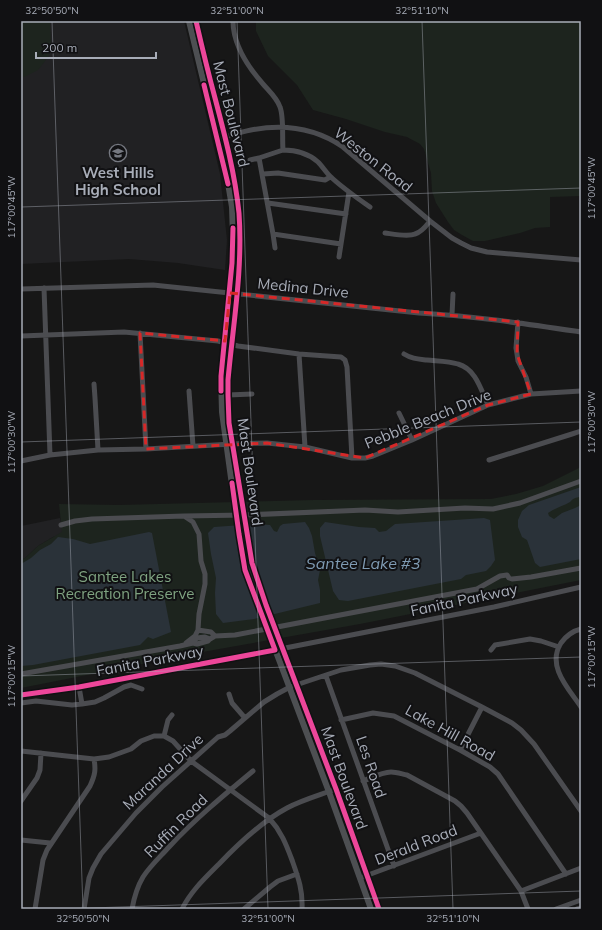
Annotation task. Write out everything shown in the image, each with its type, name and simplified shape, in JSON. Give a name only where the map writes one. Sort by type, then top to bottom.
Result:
[{"type":"main road","name":"Mast Boulevard","points":[[189,21],[218,139],[232,207],[232,263],[221,376],[222,412],[226,444],[252,563],[379,909]]},
{"type":"main road","points":[[192,21],[198,41],[202,48]]},
{"type":"main road","name":"Mast Boulevard","points":[[196,21],[225,137],[239,213],[240,250],[228,380],[228,395],[238,534],[245,570],[290,687],[371,909]]},
{"type":"street","points":[[233,21],[234,37],[252,72],[273,95],[280,106],[282,117],[283,150]]},
{"type":"street","name":"Weston Road","points":[[218,139],[251,130],[275,127],[310,131],[337,143],[456,241],[466,246],[487,252],[581,260]]},
{"type":"street","points":[[250,160],[283,150],[304,153],[311,156],[330,177],[370,207]]},
{"type":"street","points":[[260,158],[275,248]]},
{"type":"street","points":[[263,174],[278,173],[325,180],[330,177]]},
{"type":"street","points":[[339,257],[349,192]]},
{"type":"street","points":[[268,203],[346,214]]},
{"type":"street","points":[[386,232],[410,235],[416,234],[425,228],[430,220]]},
{"type":"street","points":[[273,234],[341,244]]},
{"type":"street","name":"Medina Drive","points":[[21,289],[148,284],[518,322],[581,332]]},
{"type":"street","points":[[44,288],[50,455]]},
{"type":"street","points":[[452,315],[453,294]]},
{"type":"street","points":[[518,322],[516,348],[518,361],[526,377],[531,394]]},
{"type":"street","points":[[21,336],[124,332],[140,333],[225,342],[299,354],[337,356],[343,358],[347,363],[352,458]]},
{"type":"street","points":[[140,333],[146,449]]},
{"type":"street","points":[[299,354],[305,447]]},
{"type":"street","points":[[404,354],[411,358],[454,363],[466,368],[475,378],[488,405]]},
{"type":"street","points":[[94,384],[98,450]]},
{"type":"street","points":[[190,390],[193,446]]},
{"type":"street","name":"Pebble Beach Drive","points":[[21,461],[50,455],[98,450],[267,443],[305,447],[352,458],[366,458],[412,440],[488,405],[531,394],[581,391]]},
{"type":"street","points":[[228,395],[252,394]]},
{"type":"street","points":[[399,413],[412,440]]},
{"type":"street","points":[[489,460],[581,431]]},
{"type":"street","points":[[61,525],[75,521],[92,519],[365,510],[398,512],[465,508],[493,509],[520,503],[581,481]]},
{"type":"street","points":[[184,516],[193,522],[199,534],[201,561],[205,574],[205,584],[199,614],[198,630],[195,636],[184,645]]},
{"type":"street","points":[[21,674],[193,643],[197,644],[208,641],[210,638],[215,636],[236,635],[477,589],[500,576],[507,575],[512,579],[581,568]]},
{"type":"street","name":"Fanita Parkway","points":[[21,695],[79,687],[275,650],[487,608],[581,587]]},
{"type":"street","points":[[581,629],[563,640],[559,647],[556,660],[558,672],[581,707]]},
{"type":"street","points":[[198,630],[211,632],[215,636]]},
{"type":"street","points":[[491,650],[495,645],[530,640],[541,641],[559,647]]},
{"type":"street","name":"Maranda Drive","points":[[84,909],[89,878],[96,861],[136,813],[162,786],[218,738],[230,732],[264,702],[297,684],[338,671],[381,664],[395,666],[415,673],[512,724],[534,744],[581,811]]},
{"type":"street","name":"Les Road","points":[[326,676],[394,866]]},
{"type":"street","points":[[21,703],[36,701],[72,706],[95,702],[124,687],[130,686],[142,689]]},
{"type":"street","points":[[79,687],[82,704]]},
{"type":"street","points":[[229,694],[232,703],[245,718]]},
{"type":"street","points":[[460,750],[482,707]]},
{"type":"street","name":"Lake Hill Road","points":[[341,720],[373,713],[394,716],[490,767],[498,774],[566,874]]},
{"type":"street","points":[[164,736],[168,720],[172,716]]},
{"type":"street","points":[[21,751],[94,759],[109,757],[131,749],[141,741],[151,736],[164,736],[174,741],[191,761],[270,818],[284,839],[297,874],[301,887],[302,909]]},
{"type":"street","points":[[21,801],[40,770],[41,753]]},
{"type":"street","points":[[35,909],[44,855],[90,786],[96,768],[94,759]]},
{"type":"street","name":"Ruffin Road","points":[[132,909],[136,892],[148,870],[206,810],[253,772]]},
{"type":"street","points":[[363,781],[391,772],[407,775],[455,801],[467,813],[521,891],[528,909]]},
{"type":"street","points":[[182,909],[190,894],[204,879],[235,848],[270,818],[288,808],[336,789]]},
{"type":"street","name":"Derald Road","points":[[360,878],[481,833]]},
{"type":"street","points":[[21,840],[50,844]]},
{"type":"street","points":[[521,891],[581,868]]},
{"type":"street","points":[[244,909],[278,881],[297,874]]},
{"type":"street","points":[[556,909],[581,900]]},
{"type":"highlighted area","points":[[230,293],[518,322],[517,354],[531,394],[488,405],[365,458],[267,443],[146,449],[140,333],[225,341]]},
{"type":"shaded area","name":"West Hills High School","points":[[21,21],[184,21],[220,174],[227,240],[225,270],[178,263],[129,259],[21,264]]},
{"type":"shaded area","points":[[60,518],[63,533],[38,546],[21,560],[21,526]]},
{"type":"green space","points":[[21,21],[50,21],[51,42],[49,56],[38,70],[24,77],[21,77]]},
{"type":"green space","points":[[256,21],[581,21],[581,196],[550,197],[550,227],[535,228],[485,241],[473,241],[454,230],[436,203],[432,191],[431,173],[424,149],[420,144],[407,137],[385,132],[313,110],[297,85],[268,56],[256,31]]},
{"type":"green space","name":"Santee Lakes Recreation Preserve","points":[[581,467],[581,580],[360,624],[208,651],[21,688],[21,560],[38,546],[62,532],[59,504],[119,505],[314,500],[491,499],[516,494],[543,486]]},
{"type":"water","points":[[581,487],[581,500],[579,497],[575,498],[548,513],[549,516],[554,519],[562,513],[581,505],[581,559],[540,567],[535,563],[527,540],[522,537],[518,527],[518,520],[522,511],[529,505]]},
{"type":"water","name":"Santee Lake #3","points":[[484,518],[490,520],[495,560],[486,571],[466,575],[461,579],[348,601],[339,600],[333,591],[320,536],[320,528],[325,522],[375,528],[379,532],[386,531],[395,524]]},
{"type":"water","points":[[305,522],[312,536],[320,570],[318,580],[320,603],[254,619],[223,623],[216,614],[216,578],[208,533],[214,527],[257,524],[270,525],[274,531],[277,532],[283,524]]},
{"type":"water","points":[[149,532],[152,533],[171,632],[153,639],[148,637],[140,645],[21,666],[21,564],[51,544],[58,537],[73,539],[90,544]]},
{"type":"cycle path","points":[[196,21],[229,155],[239,213],[239,276],[228,380],[229,423],[252,563],[266,605],[336,789],[379,909]]},
{"type":"cycle path","points":[[204,85],[228,184]]},
{"type":"cycle path","points":[[221,391],[221,376],[232,263],[233,228]]},
{"type":"cycle path","points":[[21,695],[79,687],[275,650],[245,570],[232,483]]},
{"type":"place","name":"West Hills High School","points":[[118,153]]}]
